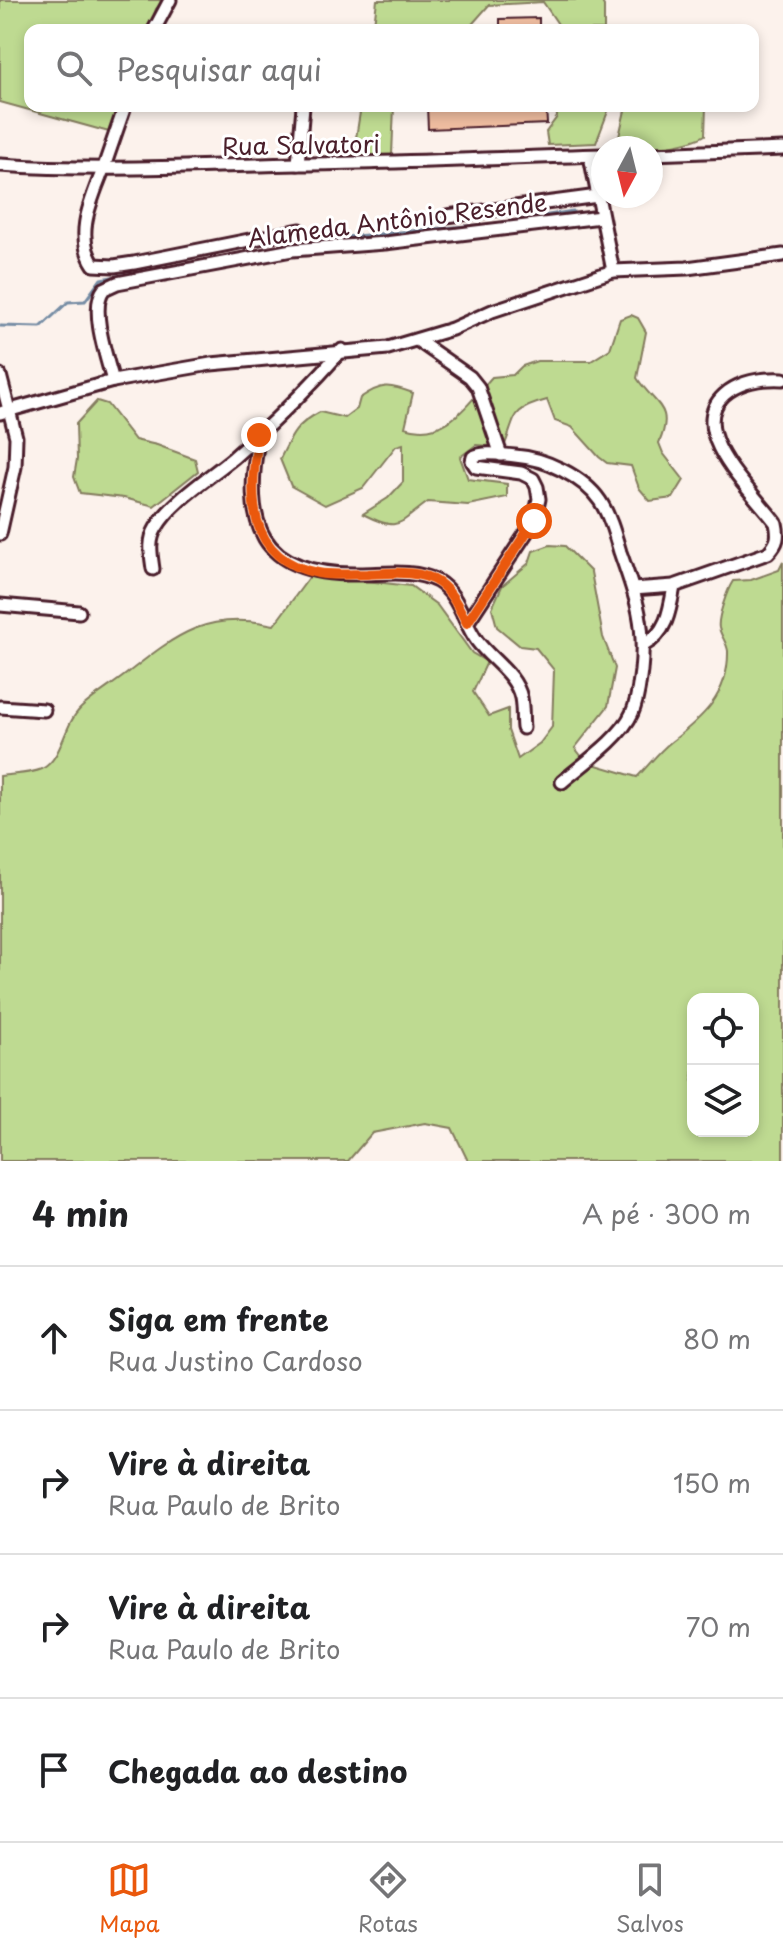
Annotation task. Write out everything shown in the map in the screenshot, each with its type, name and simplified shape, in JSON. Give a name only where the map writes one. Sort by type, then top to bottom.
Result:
[{"type":"street","points":[[157,24],[170,0]]},
{"type":"street","points":[[103,169],[123,112]]},
{"type":"street","points":[[298,164],[302,112]]},
{"type":"street","points":[[663,154],[783,149]]},
{"type":"street","points":[[590,156],[591,161]]},
{"type":"street","name":"Rua Salvatori","points":[[0,165],[103,169],[391,164],[590,156]]},
{"type":"street","name":"Alameda Antônio Resende","points":[[103,169],[87,212],[86,246],[94,265],[114,266],[300,230]]},
{"type":"street","name":"Alameda Antônio Resende","points":[[447,216],[591,197]]},
{"type":"street","points":[[600,208],[613,271]]},
{"type":"street","name":"Alameda Antônio Resende","points":[[113,381],[102,336],[98,302],[99,295],[111,285],[292,250],[385,243],[601,217]]},
{"type":"street","points":[[5,412],[113,381],[211,364],[388,348],[613,271],[687,268],[783,255]]},
{"type":"street","points":[[417,340],[470,377],[478,387],[501,455]]},
{"type":"street","points":[[153,569],[151,539],[157,526],[188,494],[259,435],[342,350]]},
{"type":"street","points":[[0,375],[5,412],[16,437],[15,467],[0,534]]},
{"type":"street","points":[[633,589],[674,586],[768,553],[776,545],[779,534],[776,523],[727,464],[713,436],[712,416],[720,399],[735,386],[767,378],[783,379]]},
{"type":"street","points":[[259,435],[254,458],[255,512],[259,532],[267,546],[298,566],[317,573],[399,573],[438,582],[453,597],[475,638],[517,686],[523,728]]},
{"type":"street","points":[[467,623],[534,521],[539,499],[533,479],[521,473],[476,467],[472,461],[476,455],[523,456],[549,464],[585,485],[599,499],[608,515],[641,615],[644,645],[639,690],[632,714],[622,729],[562,782]]},
{"type":"street","points":[[644,645],[659,634],[667,620],[674,586]]},
{"type":"street","points":[[0,605],[79,612]]},
{"type":"street","points":[[0,707],[44,710]]},
{"type":"green space","points":[[0,0],[164,0],[156,9],[151,24],[24,24],[24,109],[0,102]]},
{"type":"green space","points":[[377,0],[601,0],[604,6],[604,24],[558,24],[543,2],[489,5],[472,24],[374,24]]},
{"type":"green space","points":[[36,112],[118,112],[109,132]]},
{"type":"green space","points":[[360,112],[394,112],[392,155],[353,157]]},
{"type":"green space","points":[[557,112],[608,112],[599,136],[591,136],[591,143],[548,145],[546,132],[557,117]]},
{"type":"green space","points":[[625,112],[706,112],[705,135],[663,147],[663,136],[619,136]]},
{"type":"green space","points":[[631,315],[638,318],[646,332],[637,378],[661,407],[665,421],[659,443],[684,480],[673,498],[650,501],[639,488],[631,466],[607,463],[599,457],[572,427],[555,421],[547,400],[526,407],[516,415],[504,447],[476,445],[460,457],[468,479],[507,484],[507,497],[468,505],[428,502],[404,520],[392,524],[363,514],[388,498],[403,482],[403,444],[396,446],[363,488],[325,505],[291,486],[280,459],[295,431],[320,412],[345,418],[357,409],[360,398],[380,387],[391,387],[413,393],[405,427],[433,429],[455,417],[492,377],[513,375],[522,366],[537,361],[591,361],[610,349],[620,319]]},
{"type":"green space","points":[[97,401],[107,404],[135,440],[195,459],[198,471],[154,506],[124,498],[80,493],[74,477],[76,424]]},
{"type":"green space","points":[[550,545],[565,546],[591,572],[603,637],[615,668],[608,706],[575,748],[586,762],[637,777],[703,714],[719,693],[728,651],[719,628],[720,618],[733,581],[751,580],[779,570],[783,562],[783,1161],[468,1161],[452,1128],[425,1123],[372,1133],[348,1161],[0,1161],[0,776],[33,772],[49,764],[81,708],[160,648],[193,629],[229,621],[274,625],[311,575],[411,586],[437,605],[472,653],[487,662],[473,692],[489,716],[508,709],[508,730],[518,759],[540,743],[552,727],[554,670],[536,648],[520,646],[497,627],[492,608],[502,586],[529,563],[533,551]]},
{"type":"building","points":[[539,18],[539,24],[500,24],[500,19]]},
{"type":"building","points":[[427,112],[546,112],[547,124],[428,129]]},
{"type":"waterway","points":[[291,245],[499,223],[573,211]]},
{"type":"waterway","points":[[0,326],[41,327],[68,302],[85,301],[101,279],[279,247]]},
{"type":"route","points":[[259,435],[254,458],[255,512],[259,532],[267,546],[298,566],[317,573],[423,576],[438,582],[453,597],[467,623],[534,521]]}]
